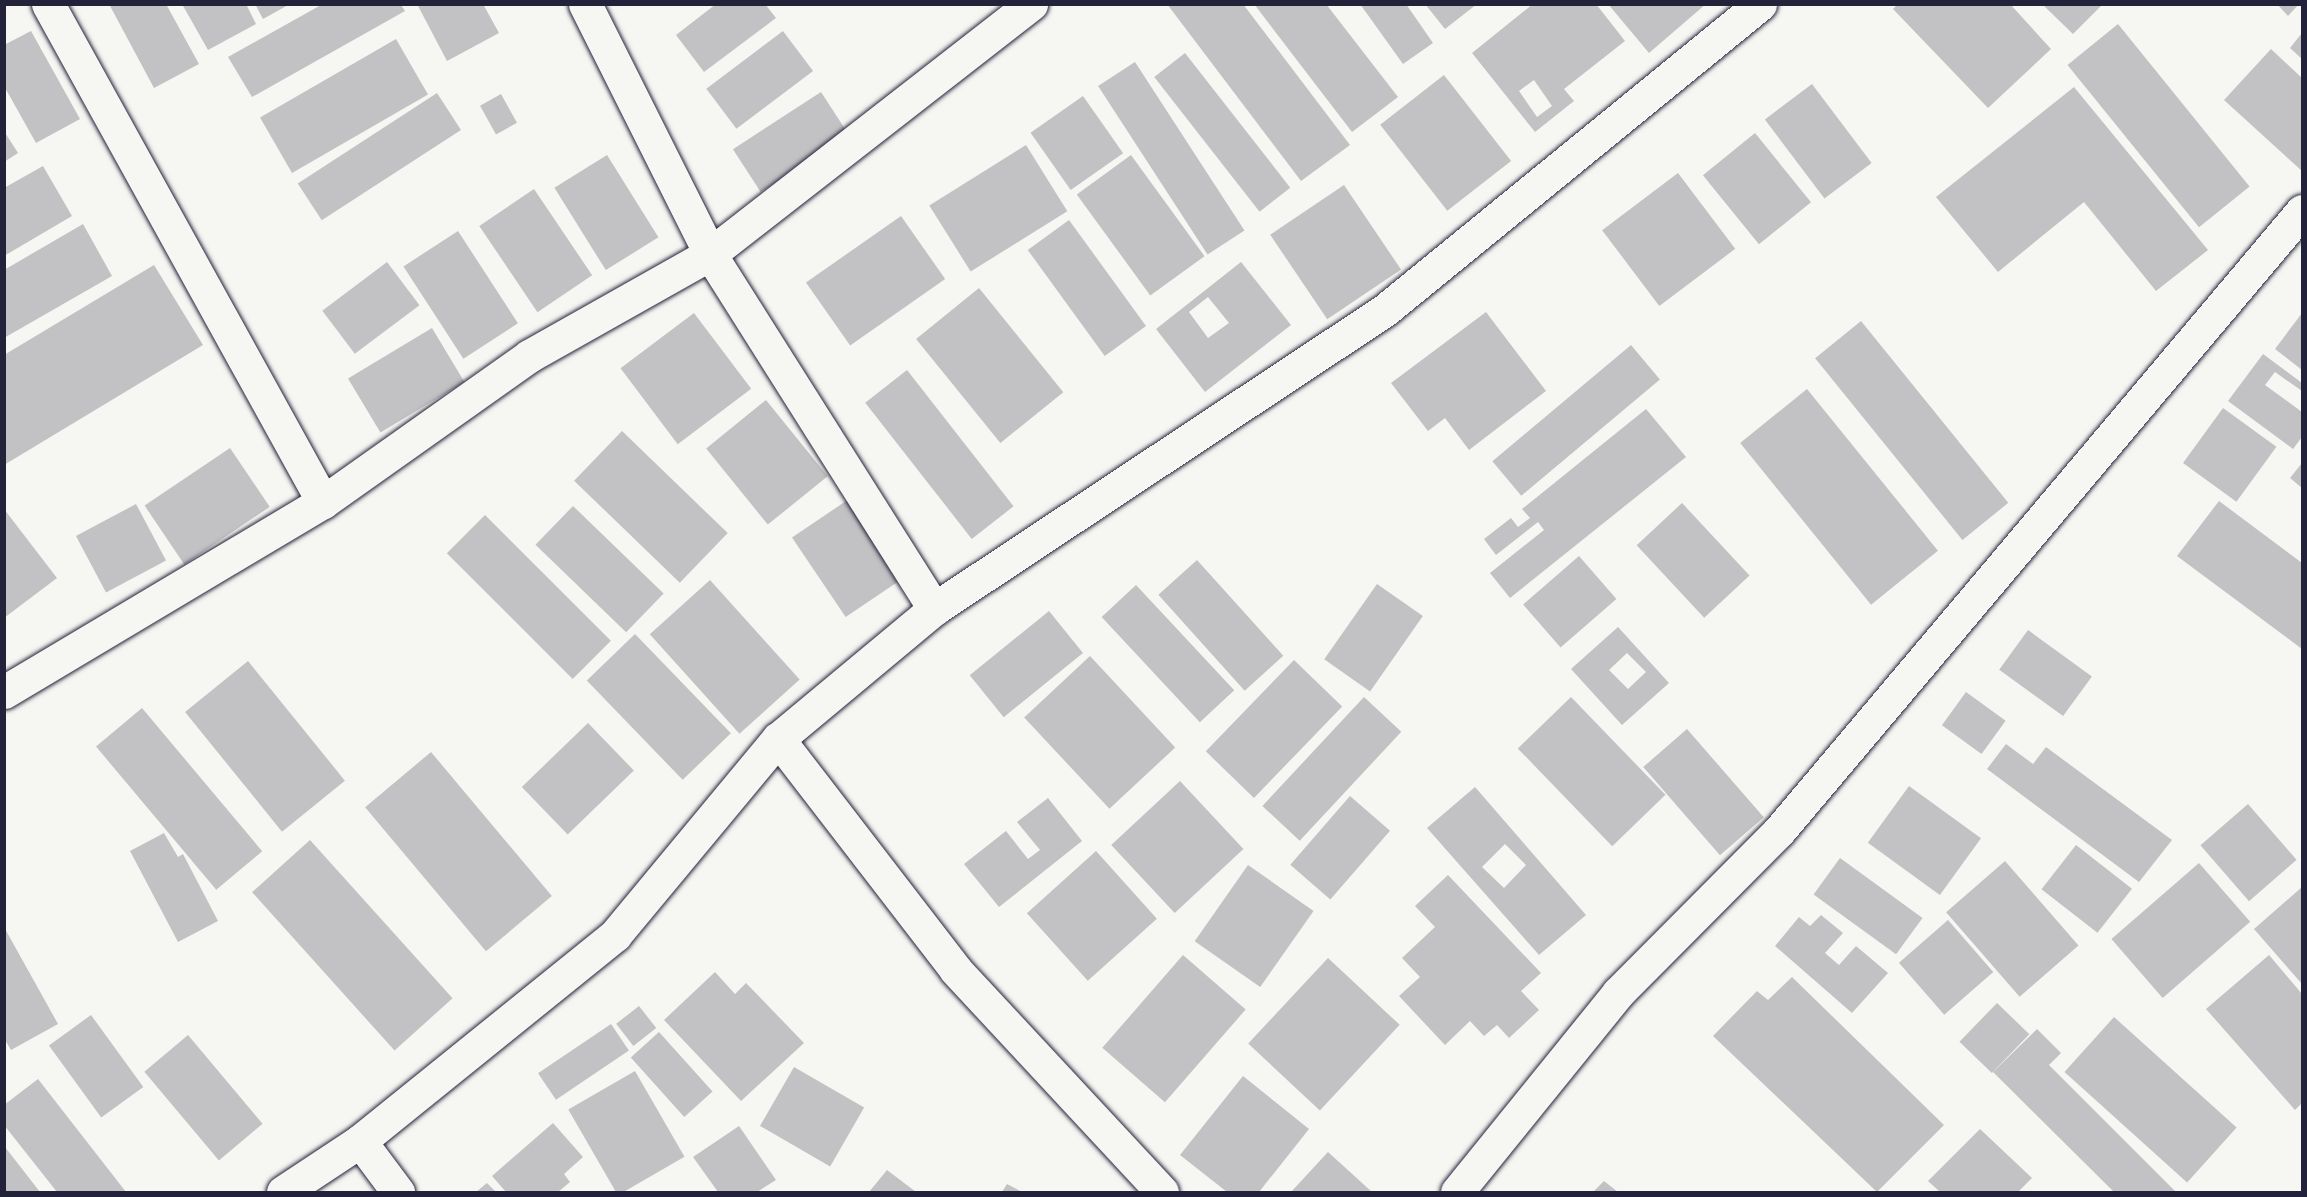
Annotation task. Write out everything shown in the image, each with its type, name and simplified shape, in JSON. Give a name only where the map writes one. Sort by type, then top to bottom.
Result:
[{"type":"street","points":[[48,4],[323,502]]},
{"type":"street","points":[[585,4],[710,254],[934,609]]},
{"type":"street","points":[[4,692],[323,502],[529,356],[710,254],[1032,4]]},
{"type":"street","points":[[283,1192],[360,1141],[615,935],[778,739],[934,609],[1386,310],[1760,4]]},
{"type":"street","points":[[1457,1192],[1618,993],[1779,831],[2302,211]]},
{"type":"street","points":[[778,739],[956,970],[1162,1192]]},
{"type":"street","points":[[360,1141],[398,1192]]},
{"type":"building","points":[[109,4],[166,4],[199,64],[154,88]]},
{"type":"building","points":[[182,4],[246,4],[256,24],[208,50]]},
{"type":"building","points":[[255,4],[290,4],[263,19]]},
{"type":"building","points":[[417,4],[483,4],[499,33],[447,61]]},
{"type":"building","points":[[716,4],[765,4],[776,18],[704,72],[676,35]]},
{"type":"building","points":[[1167,4],[1243,4],[1350,145],[1301,181]]},
{"type":"building","points":[[1254,4],[1326,4],[1398,97],[1352,132]]},
{"type":"building","points":[[1360,4],[1406,4],[1433,43],[1403,64]]},
{"type":"building","points":[[1425,4],[1477,4],[1445,29]]},
{"type":"building","points":[[1533,4],[1596,4],[1625,41],[1564,89],[1574,101],[1535,132],[1472,53]],"holes":[[[1534,80],[1552,106],[1537,117],[1519,91]]]},
{"type":"building","points":[[1608,4],[1706,4],[1649,53]]},
{"type":"building","points":[[1898,4],[2010,4],[2051,49],[1988,108],[1893,9]]},
{"type":"building","points":[[2042,4],[2103,4],[2073,34]]},
{"type":"building","points":[[2277,4],[2299,4],[2288,16]]},
{"type":"building","points":[[321,5],[401,5],[405,11],[252,97],[228,57]]},
{"type":"building","points":[[2118,24],[2250,186],[2199,227],[2067,65]]},
{"type":"building","points":[[31,31],[80,119],[36,143],[4,86],[4,45]]},
{"type":"building","points":[[783,31],[813,71],[736,129],[706,89]]},
{"type":"building","points":[[2302,33],[2302,59],[2290,48]]},
{"type":"building","points":[[396,39],[428,94],[292,173],[260,118]]},
{"type":"building","points":[[2271,49],[2302,78],[2302,171],[2224,100]]},
{"type":"building","points":[[1185,53],[1290,188],[1260,212],[1154,77]]},
{"type":"building","points":[[1135,62],[1244,231],[1208,255],[1098,86]]},
{"type":"building","points":[[1444,75],[1511,161],[1447,211],[1380,125]]},
{"type":"building","points":[[1812,84],[1872,163],[1824,199],[1765,120]]},
{"type":"building","points":[[2074,87],[2208,250],[2156,291],[2084,202],[1998,272],[1936,197]]},
{"type":"building","points":[[821,92],[849,135],[761,192],[733,149]]},
{"type":"building","points":[[437,93],[461,130],[322,220],[298,183]]},
{"type":"building","points":[[501,94],[517,123],[496,134],[480,106]]},
{"type":"building","points":[[1083,96],[1123,153],[1071,190],[1031,133]]},
{"type":"building","points":[[4,131],[18,153],[4,162]]},
{"type":"building","points":[[1755,133],[1811,202],[1759,244],[1703,175]]},
{"type":"building","points":[[1026,145],[1067,211],[971,272],[929,205]]},
{"type":"building","points":[[607,155],[658,237],[606,270],[554,188]]},
{"type":"building","points":[[1131,155],[1204,256],[1150,296],[1077,194]]},
{"type":"building","points":[[43,166],[72,216],[4,256],[4,188]]},
{"type":"building","points":[[1678,173],[1735,249],[1659,306],[1602,230]]},
{"type":"building","points":[[1344,185],[1401,270],[1327,319],[1270,235]]},
{"type":"building","points":[[534,189],[592,275],[537,312],[479,226]]},
{"type":"building","points":[[901,216],[945,279],[850,346],[806,283]]},
{"type":"building","points":[[1069,220],[1146,326],[1105,356],[1028,250]]},
{"type":"building","points":[[83,224],[112,276],[4,338],[4,270]]},
{"type":"building","points":[[458,231],[518,323],[463,359],[403,266]]},
{"type":"building","points":[[387,262],[419,305],[355,354],[322,311]]},
{"type":"building","points":[[1241,262],[1291,325],[1205,392],[1156,329]],"holes":[[[1208,297],[1229,323],[1208,338],[1189,312]]]},
{"type":"building","points":[[154,265],[203,345],[4,465],[4,355]]},
{"type":"building","points":[[979,288],[1063,392],[1000,443],[916,339]]},
{"type":"building","points":[[1486,312],[1546,391],[1469,450],[1445,418],[1428,431],[1391,383]]},
{"type":"building","points":[[694,313],[751,389],[678,444],[621,368]]},
{"type":"building","points":[[2302,313],[2302,370],[2275,349]]},
{"type":"building","points":[[1861,321],[2008,503],[1962,540],[1815,358]]},
{"type":"building","points":[[432,328],[464,382],[380,432],[348,378]]},
{"type":"building","points":[[1631,345],[1660,379],[1521,496],[1492,461]]},
{"type":"building","points":[[2263,354],[2302,383],[2302,391],[2275,372],[2265,385],[2302,412],[2302,437],[2293,449],[2228,401]]},
{"type":"building","points":[[907,370],[1014,506],[972,539],[865,403]]},
{"type":"building","points":[[1807,389],[1938,551],[1871,605],[1740,443]]},
{"type":"building","points":[[766,400],[828,476],[768,525],[706,448]]},
{"type":"building","points":[[2223,408],[2276,447],[2236,502],[2183,463]]},
{"type":"building","points":[[1646,409],[1686,457],[1510,598],[1490,573],[1544,530],[1538,522],[1496,555],[1484,539],[1511,518],[1518,527],[1530,518],[1522,509]]},
{"type":"building","points":[[622,431],[728,533],[680,583],[574,481]]},
{"type":"building","points":[[230,448],[270,507],[184,564],[145,506]]},
{"type":"building","points":[[2302,463],[2302,488],[2290,478]]},
{"type":"building","points":[[855,495],[909,575],[846,617],[792,537]]},
{"type":"building","points":[[2219,501],[2302,563],[2302,649],[2177,556]]},
{"type":"building","points":[[1682,503],[1750,575],[1704,618],[1637,545]]},
{"type":"building","points":[[136,504],[166,561],[106,592],[76,536]]},
{"type":"building","points":[[573,506],[664,594],[626,632],[535,545]]},
{"type":"building","points":[[4,509],[57,578],[4,618]]},
{"type":"building","points":[[485,515],[611,641],[573,679],[447,553]]},
{"type":"building","points":[[1579,556],[1616,599],[1561,648],[1523,605]]},
{"type":"building","points":[[1197,560],[1283,656],[1245,691],[1158,595]]},
{"type":"building","points":[[710,580],[800,680],[739,734],[650,634]]},
{"type":"building","points":[[1377,584],[1423,616],[1370,691],[1324,659]]},
{"type":"building","points":[[1136,585],[1234,690],[1200,722],[1102,617]]},
{"type":"building","points":[[1049,611],[1083,653],[1004,717],[970,675]]},
{"type":"building","points":[[1618,627],[1669,683],[1622,725],[1571,669]],"holes":[[[1627,653],[1646,672],[1628,689],[1609,670]]]},
{"type":"building","points":[[2028,630],[2092,676],[2063,716],[1999,670]]},
{"type":"building","points":[[635,634],[731,733],[683,780],[587,681]]},
{"type":"building","points":[[1090,656],[1175,747],[1109,809],[1024,717]]},
{"type":"building","points":[[1294,660],[1342,707],[1254,798],[1206,751]]},
{"type":"building","points":[[248,661],[345,781],[282,832],[185,712]]},
{"type":"building","points":[[1966,692],[2006,721],[1982,754],[1942,725]]},
{"type":"building","points":[[1364,697],[1401,732],[1300,841],[1262,806]]},
{"type":"building","points":[[1571,697],[1665,795],[1612,846],[1518,748]]},
{"type":"building","points":[[142,708],[262,851],[216,890],[96,747]]},
{"type":"building","points":[[588,723],[634,770],[568,834],[522,787]]},
{"type":"building","points":[[1687,729],[1764,817],[1720,855],[1643,767]]},
{"type":"building","points":[[2006,744],[2033,764],[2046,747],[2172,840],[2139,882],[1987,769]]},
{"type":"building","points":[[431,752],[552,896],[486,951],[365,807]]},
{"type":"building","points":[[1180,781],[1243,849],[1175,913],[1111,845]]},
{"type":"building","points":[[1909,786],[1981,838],[1940,895],[1868,843]]},
{"type":"building","points":[[1475,787],[1586,915],[1539,955],[1427,828]],"holes":[[[1505,844],[1526,865],[1504,888],[1482,867]]]},
{"type":"building","points":[[1350,796],[1390,831],[1330,899],[1290,865]]},
{"type":"building","points":[[1048,798],[1082,841],[999,907],[964,864],[1006,831],[1028,859],[1040,850],[1017,822]]},
{"type":"building","points":[[2248,804],[2297,860],[2249,901],[2200,845]]},
{"type":"building","points":[[164,833],[178,857],[183,854],[218,921],[178,942],[130,851]]},
{"type":"building","points":[[310,840],[453,998],[395,1050],[252,892]]},
{"type":"building","points":[[2076,845],[2132,889],[2097,933],[2042,889]]},
{"type":"building","points":[[1096,851],[1157,919],[1088,981],[1027,913]]},
{"type":"building","points":[[1840,858],[1923,918],[1896,954],[1814,894]]},
{"type":"building","points":[[2005,861],[2078,946],[2020,997],[1946,912]]},
{"type":"building","points":[[2199,863],[2250,922],[2163,998],[2111,939]]},
{"type":"building","points":[[1248,865],[1314,911],[1260,987],[1195,941]]},
{"type":"building","points":[[1448,875],[1541,973],[1521,991],[1539,1010],[1509,1038],[1497,1025],[1484,1036],[1470,1021],[1445,1045],[1399,996],[1420,977],[1402,958],[1435,927],[1415,906]]},
{"type":"building","points":[[2302,887],[2302,984],[2254,929]]},
{"type":"building","points":[[1821,915],[1843,933],[1825,953],[1839,965],[1856,946],[1888,973],[1852,1013],[1775,946],[1799,917],[1810,926]]},
{"type":"building","points":[[1948,920],[1993,972],[1944,1015],[1899,963]]},
{"type":"building","points":[[4,927],[58,1024],[11,1050],[4,1038]]},
{"type":"building","points":[[1183,955],[1246,1009],[1165,1102],[1102,1048]]},
{"type":"building","points":[[2269,955],[2302,994],[2302,1103],[2295,1110],[2206,1009]]},
{"type":"building","points":[[1328,958],[1400,1025],[1320,1110],[1248,1044]]},
{"type":"building","points":[[715,972],[735,994],[746,983],[804,1043],[741,1101],[664,1020]]},
{"type":"building","points":[[1792,977],[1944,1125],[1877,1192],[1713,1036],[1757,991],[1768,1000]]},
{"type":"building","points":[[1997,1003],[2029,1034],[1992,1073],[1959,1042]]},
{"type":"building","points":[[639,1006],[656,1028],[633,1046],[616,1024]]},
{"type":"building","points":[[91,1015],[143,1087],[101,1118],[49,1046]]},
{"type":"building","points":[[2114,1017],[2237,1127],[2187,1182],[2064,1072]]},
{"type":"building","points":[[611,1024],[629,1051],[556,1100],[538,1073]]},
{"type":"building","points":[[2037,1029],[2061,1053],[2049,1065],[2176,1192],[2114,1192],[1993,1072]]},
{"type":"building","points":[[659,1032],[713,1091],[684,1117],[631,1057]]},
{"type":"building","points":[[188,1035],[263,1124],[219,1161],[144,1072]]},
{"type":"building","points":[[794,1067],[864,1108],[830,1166],[760,1126]]},
{"type":"building","points":[[635,1071],[684,1157],[623,1192],[616,1192],[568,1110]]},
{"type":"building","points":[[1243,1076],[1309,1129],[1259,1192],[1227,1192],[1180,1155]]},
{"type":"building","points":[[38,1079],[126,1192],[57,1192],[4,1125],[4,1105]]},
{"type":"building","points":[[553,1123],[583,1157],[564,1174],[570,1182],[558,1192],[506,1192],[492,1176]]},
{"type":"building","points":[[739,1126],[776,1180],[757,1192],[718,1192],[693,1157]]},
{"type":"building","points":[[1980,1129],[2032,1178],[2018,1192],[1940,1192],[1928,1181]]},
{"type":"building","points":[[5,1147],[40,1192],[5,1192]]},
{"type":"building","points":[[1328,1152],[1372,1192],[1291,1192]]},
{"type":"building","points":[[887,1170],[916,1192],[869,1192]]},
{"type":"building","points":[[1604,1181],[1618,1192],[1593,1192]]},
{"type":"building","points":[[487,1183],[496,1192],[476,1192]]},
{"type":"building","points":[[1007,1184],[1022,1192],[1002,1192]]}]
